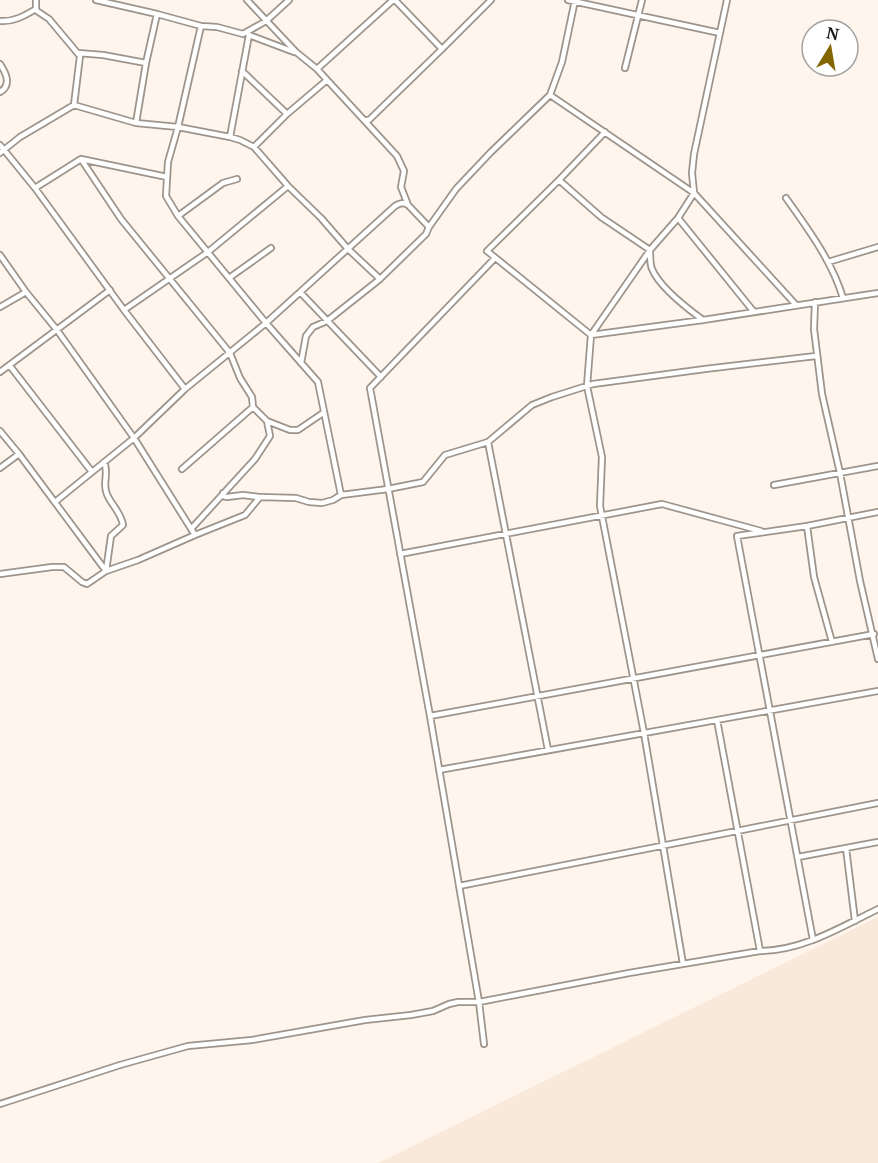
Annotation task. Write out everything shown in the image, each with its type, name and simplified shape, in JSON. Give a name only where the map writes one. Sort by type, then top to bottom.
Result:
[{"type":"street","points":[[36,0],[36,9]]},
{"type":"street","points":[[96,0],[201,26],[217,27],[249,35],[296,52]]},
{"type":"street","points":[[247,0],[296,52],[317,69],[397,156],[405,174],[401,187],[408,205],[429,227]]},
{"type":"street","points":[[243,34],[266,21],[289,0]]},
{"type":"street","points":[[317,69],[394,0],[442,49]]},
{"type":"street","points":[[366,120],[369,120],[491,0]]},
{"type":"street","points":[[568,0],[720,33]]},
{"type":"street","points":[[625,68],[642,0]]},
{"type":"street","points":[[683,964],[644,733],[600,506],[602,457],[587,386],[591,335],[650,250],[678,218],[694,193],[692,174],[694,154],[727,0]]},
{"type":"street","points":[[301,363],[306,336],[313,327],[327,321],[380,279],[426,234],[456,189],[550,95],[562,62],[574,1]]},
{"type":"street","points":[[0,21],[21,18],[36,9]]},
{"type":"street","points":[[36,9],[49,19],[80,56],[74,105]]},
{"type":"street","points":[[136,123],[157,14]]},
{"type":"street","points":[[201,26],[168,162],[166,196],[178,216],[318,382],[341,495]]},
{"type":"street","points":[[230,137],[249,35]]},
{"type":"street","points":[[78,53],[146,63]]},
{"type":"street","points":[[0,64],[7,82],[4,90],[0,92]]},
{"type":"street","points":[[242,71],[287,114]]},
{"type":"street","points":[[254,147],[287,114],[327,80]]},
{"type":"street","points":[[550,95],[694,193],[796,306]]},
{"type":"street","points":[[186,389],[124,310],[35,188],[1,150],[74,105],[136,123],[178,127],[230,137],[254,147],[348,249],[380,279]]},
{"type":"street","points":[[605,132],[560,180],[487,251],[591,335],[878,293]]},
{"type":"street","points":[[35,188],[81,159],[167,177]]},
{"type":"street","points":[[81,159],[121,219],[230,353],[240,378],[252,397],[253,407],[267,421],[290,430],[298,430],[323,413]]},
{"type":"street","points":[[178,216],[223,183],[237,179]]},
{"type":"street","points":[[560,180],[601,218],[650,250]]},
{"type":"street","points":[[124,310],[208,252],[288,186]]},
{"type":"street","points":[[786,198],[828,262],[838,280],[843,298]]},
{"type":"street","points":[[55,502],[134,438],[186,389],[266,323],[395,206],[399,203],[408,205]]},
{"type":"street","points":[[678,218],[754,312]]},
{"type":"street","points":[[229,278],[271,248]]},
{"type":"street","points":[[828,262],[878,248]]},
{"type":"street","points":[[650,250],[652,269],[658,279],[681,303],[703,320]]},
{"type":"street","points":[[0,255],[134,438],[195,535]]},
{"type":"street","points":[[484,1044],[479,1002],[430,716],[370,388],[495,258]]},
{"type":"street","points":[[0,372],[110,290]]},
{"type":"street","points":[[0,307],[26,292]]},
{"type":"street","points":[[300,292],[381,377]]},
{"type":"street","points":[[815,302],[816,356],[822,394],[878,659]]},
{"type":"street","points":[[223,493],[226,497],[243,495],[296,498],[322,503],[341,495],[423,482],[445,455],[488,442],[532,405],[587,386],[816,356]]},
{"type":"street","points":[[9,366],[92,472]]},
{"type":"street","points":[[182,469],[253,407]]},
{"type":"street","points":[[191,529],[255,459],[270,436],[267,421]]},
{"type":"street","points":[[0,431],[106,571]]},
{"type":"street","points":[[488,442],[548,750]]},
{"type":"street","points":[[0,468],[19,454]]},
{"type":"street","points":[[104,462],[107,468],[106,491],[123,525],[111,536],[106,571]]},
{"type":"street","points":[[774,485],[878,466]]},
{"type":"street","points":[[0,574],[64,567],[87,584],[106,571],[245,515],[260,497]]},
{"type":"street","points":[[400,554],[662,504],[764,531]]},
{"type":"street","points":[[813,940],[737,536],[807,526],[878,512]]},
{"type":"street","points":[[807,526],[814,577],[832,642]]},
{"type":"street","points":[[430,716],[873,634]]},
{"type":"street","points":[[439,770],[878,691]]},
{"type":"street","points":[[717,720],[760,951]]},
{"type":"street","points":[[459,886],[878,803]]},
{"type":"street","points":[[798,857],[878,842]]},
{"type":"street","points":[[846,848],[855,921]]},
{"type":"street","points":[[0,1104],[120,1065],[188,1046],[252,1040],[365,1020],[411,1015],[433,1011],[458,1002],[479,1002],[683,964],[760,951],[774,951],[813,940],[878,909]]},
{"type":"shaded area","points":[[878,917],[878,1163],[378,1163]]}]
